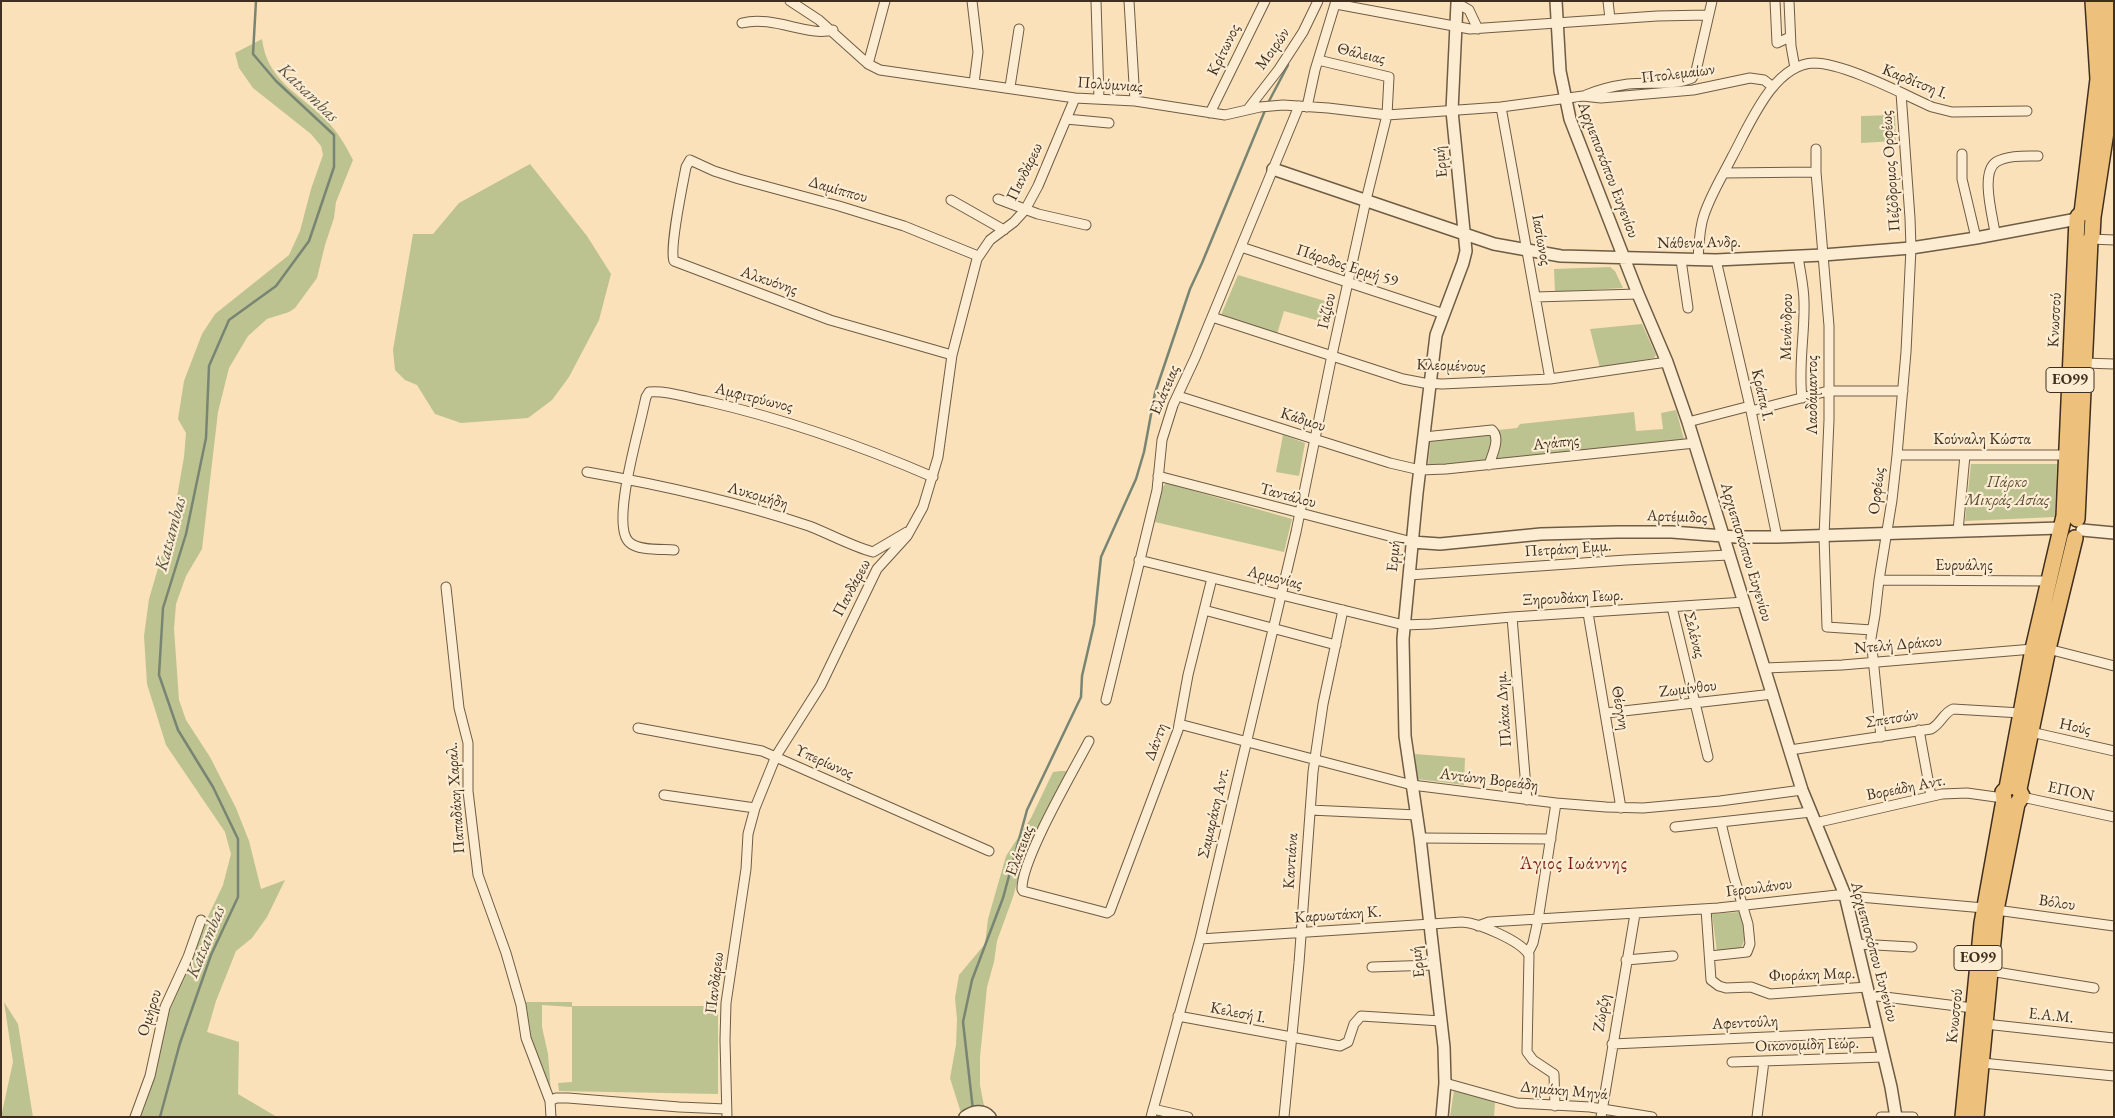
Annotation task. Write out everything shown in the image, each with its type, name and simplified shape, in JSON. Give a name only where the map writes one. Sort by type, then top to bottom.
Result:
[{"type":"main road","name":"ΕΟ99","points":[[2086,240],[2084,216],[2098,91],[2098,62],[2105,2]]},
{"type":"main road","name":"Κνωσσού","points":[[1963,1117],[1973,1008],[2012,796],[2021,712],[2041,650],[2070,528],[2084,363],[2086,240]]},
{"type":"main road","name":"Κνωσσού","points":[[2012,796],[2031,732],[2050,581],[2070,528],[2066,455],[2086,240]]},
{"type":"main road","name":"Κνωσσού","points":[[1976,1117],[1990,971],[1990,909]]},
{"type":"street","name":"Πολύμνιας","points":[[790,1],[833,30],[868,64],[885,71],[1010,87],[1075,98],[1135,101],[1228,115],[1248,109],[1269,106],[1303,106],[1387,115],[1452,111]]},
{"type":"street","points":[[868,64],[885,1]]},
{"type":"street","points":[[972,1],[978,52],[974,83]]},
{"type":"street","points":[[1096,1],[1099,99]]},
{"type":"street","points":[[1129,1],[1135,101]]},
{"type":"street","name":"Κρίτωνος","points":[[1210,113],[1265,1]]},
{"type":"street","name":"Μοιρών","points":[[1248,109],[1294,47],[1318,1]]},
{"type":"street","name":"Αρχιεπισκόπου Ευγενίου","points":[[1556,1],[1556,24],[1564,99],[1572,125],[1688,422],[1802,790],[1844,895],[1884,1057],[1896,1117]]},
{"type":"street","points":[[1608,1],[1610,19]]},
{"type":"street","name":"Πτολεμαίων","points":[[1452,111],[1564,99],[1627,84],[1689,79],[1696,71],[1712,1]]},
{"type":"street","points":[[1775,1],[1777,43],[1790,37]]},
{"type":"street","points":[[1698,260],[1703,217],[1724,173],[1761,102],[1773,87],[1795,68],[1790,37],[1789,1]]},
{"type":"street","points":[[1457,2],[1470,10],[1478,29]]},
{"type":"street","name":"Ερμή","points":[[1442,1117],[1445,1083],[1441,1021],[1420,838],[1408,768],[1404,724],[1404,625],[1429,384],[1436,335],[1466,252],[1452,111],[1457,2]]},
{"type":"street","points":[[1336,3],[1456,27],[1478,29],[1610,19],[1708,15]]},
{"type":"street","name":"Θάλειας","points":[[1303,106],[1336,3]]},
{"type":"street","points":[[742,23],[765,21],[822,32],[833,30]]},
{"type":"street","points":[[1010,87],[1019,29]]},
{"type":"street","name":"Θάλειας","points":[[1318,60],[1390,77],[1387,115]]},
{"type":"street","name":"Καρδίτση Ι.","points":[[1795,68],[1809,64],[1831,65],[1946,111],[2027,111]]},
{"type":"street","name":"Πτολεμαίων","points":[[1583,96],[1601,98],[1693,90],[1750,78],[1764,80],[1773,87]]},
{"type":"street","points":[[1689,79],[1693,90]]},
{"type":"street","name":"Πεζόδρομος Ορφέως","points":[[1901,93],[1911,248]]},
{"type":"street","name":"Πανδάρεω","points":[[727,1113],[724,1040],[726,1003],[746,869],[748,834],[754,808],[776,756],[821,685],[877,569],[912,528],[926,500],[940,445],[952,355],[978,256],[990,240],[1014,222],[1025,210],[1038,186],[1075,98]]},
{"type":"street","name":"Ελάτειας","points":[[1106,700],[1157,490],[1163,433],[1173,405],[1212,317],[1273,169],[1303,106]]},
{"type":"street","name":"Ιασίωνος","points":[[1501,107],[1550,379]]},
{"type":"street","name":"Γαζίου","points":[[1299,514],[1366,200],[1387,115]]},
{"type":"street","points":[[1066,119],[1109,123]]},
{"type":"street","name":"Λαοδάμαντος","points":[[1816,149],[1816,172],[1828,326],[1829,420],[1824,536]]},
{"type":"street","points":[[1962,154],[1962,179],[1976,238]]},
{"type":"street","points":[[1996,234],[1988,184],[1990,168],[1997,162],[2015,156],[2038,156]]},
{"type":"street","name":"Δαμίππου","points":[[688,162],[690,160],[714,171],[739,179],[904,226],[978,256]]},
{"type":"street","name":"Αλκυόνης","points":[[688,162],[674,240],[674,261],[830,320],[952,355]]},
{"type":"street","name":"Νάθενα Ανδρ.","points":[[1273,169],[1494,244],[1561,256],[1716,260],[1823,255],[1911,248],[1976,238],[2084,216]]},
{"type":"street","points":[[1724,173],[1816,172]]},
{"type":"street","points":[[998,199],[1025,210],[1086,225]]},
{"type":"street","points":[[951,200],[1004,230]]},
{"type":"street","points":[[2086,240],[2114,240]]},
{"type":"street","name":"Πάροδος Ερμή 59","points":[[1241,248],[1444,314]]},
{"type":"street","name":"Ορφέως","points":[[1881,737],[1870,638],[1887,534],[1897,455],[1903,390],[1911,248]]},
{"type":"street","name":"Μενάνδρου","points":[[1798,256],[1804,299],[1800,378],[1802,398]]},
{"type":"street","points":[[1681,260],[1688,308]]},
{"type":"street","name":"Κράπα Ι.","points":[[1716,260],[1777,537]]},
{"type":"street","points":[[1535,297],[1638,294]]},
{"type":"street","name":"Κλεομένους","points":[[1212,317],[1403,379],[1429,384],[1550,379],[1666,362]]},
{"type":"street","points":[[2084,363],[2114,364]]},
{"type":"street","points":[[1688,422],[1828,391],[1903,390]]},
{"type":"street","name":"Αμφιτρύωνος","points":[[674,550],[640,547],[628,541],[624,533],[622,513],[628,479],[646,397],[653,392],[720,405],[804,427],[848,442],[933,477]]},
{"type":"street","name":"Κάδμου","points":[[1178,396],[1390,463],[1420,470]]},
{"type":"street","points":[[1424,437],[1488,430],[1495,432],[1496,439],[1489,465]]},
{"type":"street","name":"Αγάπης","points":[[1420,470],[1489,465],[1695,443]]},
{"type":"street","name":"Κούναλη Κώστα","points":[[1897,455],[2066,455]]},
{"type":"street","points":[[1958,531],[1965,455]]},
{"type":"street","name":"Λυκομήδη","points":[[587,472],[676,489],[763,512],[810,527],[873,552],[912,528]]},
{"type":"street","name":"Ταντάλου","points":[[1158,476],[1412,542]]},
{"type":"street","name":"Σαμαράκη Αντ.","points":[[1152,1113],[1200,939],[1282,595],[1299,514]]},
{"type":"street","name":"Αρτέμιδος","points":[[1412,542],[1440,544],[1568,533],[1672,532],[1724,537],[1777,537],[2070,528],[2114,532]]},
{"type":"street","name":"Ντελή Δράκου","points":[[1824,536],[1826,627],[1872,630]]},
{"type":"street","name":"Πετράκη Εμμ.","points":[[1409,575],[1730,555]]},
{"type":"street","name":"Αρμονίας","points":[[1139,560],[1404,625]]},
{"type":"street","name":"Δάντη","points":[[1110,911],[1180,724],[1188,675],[1212,578]]},
{"type":"street","name":"Ευρυάλης","points":[[1878,580],[2050,581]]},
{"type":"street","name":"Παπαδάκη Χαραλ.","points":[[446,587],[459,708],[468,743],[468,791],[478,875],[506,953],[521,1005],[529,1051],[541,1074],[550,1101],[551,1117]]},
{"type":"street","name":"Ξηρουδάκη Γεωρ.","points":[[1404,625],[1744,602]]},
{"type":"street","name":"Σελένας","points":[[1672,607],[1708,757]]},
{"type":"street","points":[[1204,610],[1336,645]]},
{"type":"street","name":"Καντιάνα","points":[[1284,1117],[1315,760],[1323,704],[1343,610]]},
{"type":"street","name":"Θέογνη","points":[[1588,613],[1621,808]]},
{"type":"street","name":"Πλάκα Δημ.","points":[[1512,617],[1527,800]]},
{"type":"street","name":"Ντελή Δράκου","points":[[1765,668],[1872,663],[2041,650],[2114,666]]},
{"type":"street","name":"Ζωμίνθου","points":[[1606,714],[1773,694]]},
{"type":"street","name":"Σπετσών","points":[[1790,750],[1933,728],[1945,713],[1953,709],[2021,712]]},
{"type":"street","name":"Αντώνη Βορεάδη","points":[[1180,724],[1412,785],[1527,800],[1621,808],[1648,808],[1802,790]]},
{"type":"street","name":"Υπερίωνος","points":[[638,728],[751,748],[776,756],[989,851]]},
{"type":"street","points":[[1919,730],[1931,796]]},
{"type":"street","name":"Ηούς","points":[[2031,732],[2114,751]]},
{"type":"street","name":"Ελάτειας","points":[[1089,740],[1034,850],[1024,874],[1022,889],[1036,895],[1107,913],[1110,911]]},
{"type":"street","name":"Βορεάδη Αντ.","points":[[1675,827],[1813,817],[1931,796],[1967,793],[2012,796]]},
{"type":"street","points":[[664,795],[754,808]]},
{"type":"street","name":"ΕΠΟΝ","points":[[2012,796],[2114,817]]},
{"type":"street","points":[[1554,1106],[1554,1074],[1533,1060],[1527,1048],[1530,960],[1528,953],[1532,946],[1538,920],[1552,839],[1556,803]]},
{"type":"street","points":[[1310,810],[1417,816]]},
{"type":"street","points":[[1710,956],[1748,950],[1750,944],[1748,924],[1721,823]]},
{"type":"street","points":[[1420,838],[1552,839]]},
{"type":"street","name":"Γερουλάνου","points":[[1538,920],[1706,909],[1844,895],[1990,909]]},
{"type":"street","name":"Φιοράκη Μαρ.","points":[[1706,909],[1712,980],[1719,986],[1726,988],[1751,987],[1770,994],[1868,991]]},
{"type":"street","name":"Βόλου","points":[[1990,909],[2114,926]]},
{"type":"street","name":"Ζώρζη","points":[[1601,1113],[1635,914]]},
{"type":"street","name":"Ομήρου","points":[[135,1117],[150,1076],[165,1007],[188,957],[201,920]]},
{"type":"street","name":"Καρυωτάκη Κ.","points":[[1478,926],[1489,922],[1538,920]]},
{"type":"street","name":"Καρυωτάκη Κ.","points":[[1200,939],[1462,922],[1478,926],[1516,943],[1528,953]]},
{"type":"street","points":[[1857,944],[1912,946]]},
{"type":"street","points":[[1626,960],[1673,956]]},
{"type":"street","points":[[1372,967],[1435,965]]},
{"type":"street","name":"Ε.Α.Μ.","points":[[1990,971],[2094,988]]},
{"type":"street","points":[[1868,991],[1973,1008]]},
{"type":"street","name":"Κελεσή Ι.","points":[[1178,1016],[1343,1046],[1348,1042],[1356,1021],[1363,1016],[1441,1021]]},
{"type":"street","name":"Ε.Α.Μ.","points":[[1985,1024],[2114,1038]]},
{"type":"street","name":"Αφεντούλη","points":[[1612,1044],[1878,1032]]},
{"type":"street","name":"Οικονομίδη Γεώρ.","points":[[1732,1062],[1884,1057]]},
{"type":"street","points":[[1756,1117],[1764,1061]]},
{"type":"street","points":[[1982,1063],[2114,1076]]},
{"type":"street","name":"Δημάκη Μηνά","points":[[1445,1083],[1517,1103],[1652,1117]]},
{"type":"street","points":[[550,1101],[568,1098],[727,1113]]},
{"type":"street","points":[[965,1117],[971,1113],[979,1112],[986,1113],[990,1117]]},
{"type":"street","points":[[1152,1113],[1188,1117]]},
{"type":"street","points":[[1880,1117],[1913,1117]]},
{"type":"green space","points":[[262,39],[270,65],[277,75],[285,85],[329,124],[341,138],[353,160],[336,202],[334,218],[317,278],[295,308],[289,312],[267,319],[248,336],[229,368],[218,412],[202,549],[186,576],[176,604],[174,629],[179,700],[186,720],[210,757],[236,808],[249,841],[261,889],[285,880],[267,917],[252,938],[236,951],[216,1001],[207,1032],[239,1042],[238,1094],[277,1117],[138,1117],[157,1064],[169,1012],[203,927],[223,885],[231,854],[225,832],[166,745],[147,684],[144,636],[149,599],[174,514],[184,457],[186,433],[178,419],[184,381],[202,334],[215,314],[289,255],[300,231],[311,189],[323,155],[321,146],[311,134],[253,88],[239,68],[235,53]]},
{"type":"green space","points":[[1895,115],[1896,141],[1861,143],[1861,116]]},
{"type":"green space","points":[[530,164],[587,236],[611,274],[599,320],[569,377],[552,400],[528,418],[461,423],[435,414],[417,385],[405,380],[395,370],[393,350],[413,234],[433,234],[459,203]]},
{"type":"green space","points":[[1610,267],[1615,271],[1623,288],[1555,292],[1554,269]]},
{"type":"green space","points":[[1238,275],[1335,304],[1330,324],[1284,311],[1277,334],[1221,315]]},
{"type":"green space","points":[[1642,324],[1656,355],[1654,358],[1600,368],[1590,329]]},
{"type":"green space","points":[[1676,410],[1684,439],[1428,466],[1431,437],[1517,428],[1520,424],[1634,412],[1636,431],[1663,429],[1661,413]]},
{"type":"green space","points":[[1283,435],[1305,443],[1299,476],[1276,472]]},
{"type":"green space","name":"Πάρκο Μικράς Ασίας","points":[[1971,464],[2057,464],[2055,517],[1965,521]]},
{"type":"green space","points":[[1166,483],[1292,519],[1284,552],[1155,522],[1162,488]]},
{"type":"green space","points":[[1415,754],[1465,758],[1464,785],[1417,779]]},
{"type":"green space","points":[[1071,771],[1025,854],[1013,897],[997,941],[994,962],[987,987],[980,1057],[980,1085],[984,1106],[972,1108],[962,1116],[950,1078],[956,1045],[957,1019],[955,998],[959,975],[985,944],[988,919],[1006,856],[1031,818],[1053,772]]},
{"type":"green space","points":[[1739,912],[1744,932],[1744,941],[1740,949],[1717,952],[1712,914]]},
{"type":"green space","points":[[4,1002],[18,1024],[33,1117],[1,1117],[13,1062]]},
{"type":"green space","points":[[524,1002],[572,1002],[572,1006],[718,1006],[718,1094],[559,1091],[558,1083],[572,1082],[572,1007],[542,1005],[542,1027],[548,1054],[551,1093],[528,1037]]},
{"type":"green space","points":[[1454,1090],[1495,1102],[1494,1117],[1450,1117]]},
{"type":"waterway","name":"Katsambas","points":[[160,1117],[180,1043],[211,955],[238,897],[238,839],[213,787],[178,730],[159,675],[163,608],[186,534],[206,438],[209,366],[229,320],[276,286],[309,241],[334,167],[334,135],[276,81],[253,54],[256,1]]},
{"type":"waterway","points":[[1268,103],[1288,65]]},
{"type":"waterway","points":[[973,1110],[963,1022],[972,980],[1003,898],[1027,810],[1081,697],[1082,676],[1094,624],[1101,557],[1136,479],[1144,452],[1155,393],[1190,289],[1266,108]]},
{"type":"district","name":"Άγιος Ιωάννης","points":[[1574,864]]}]
